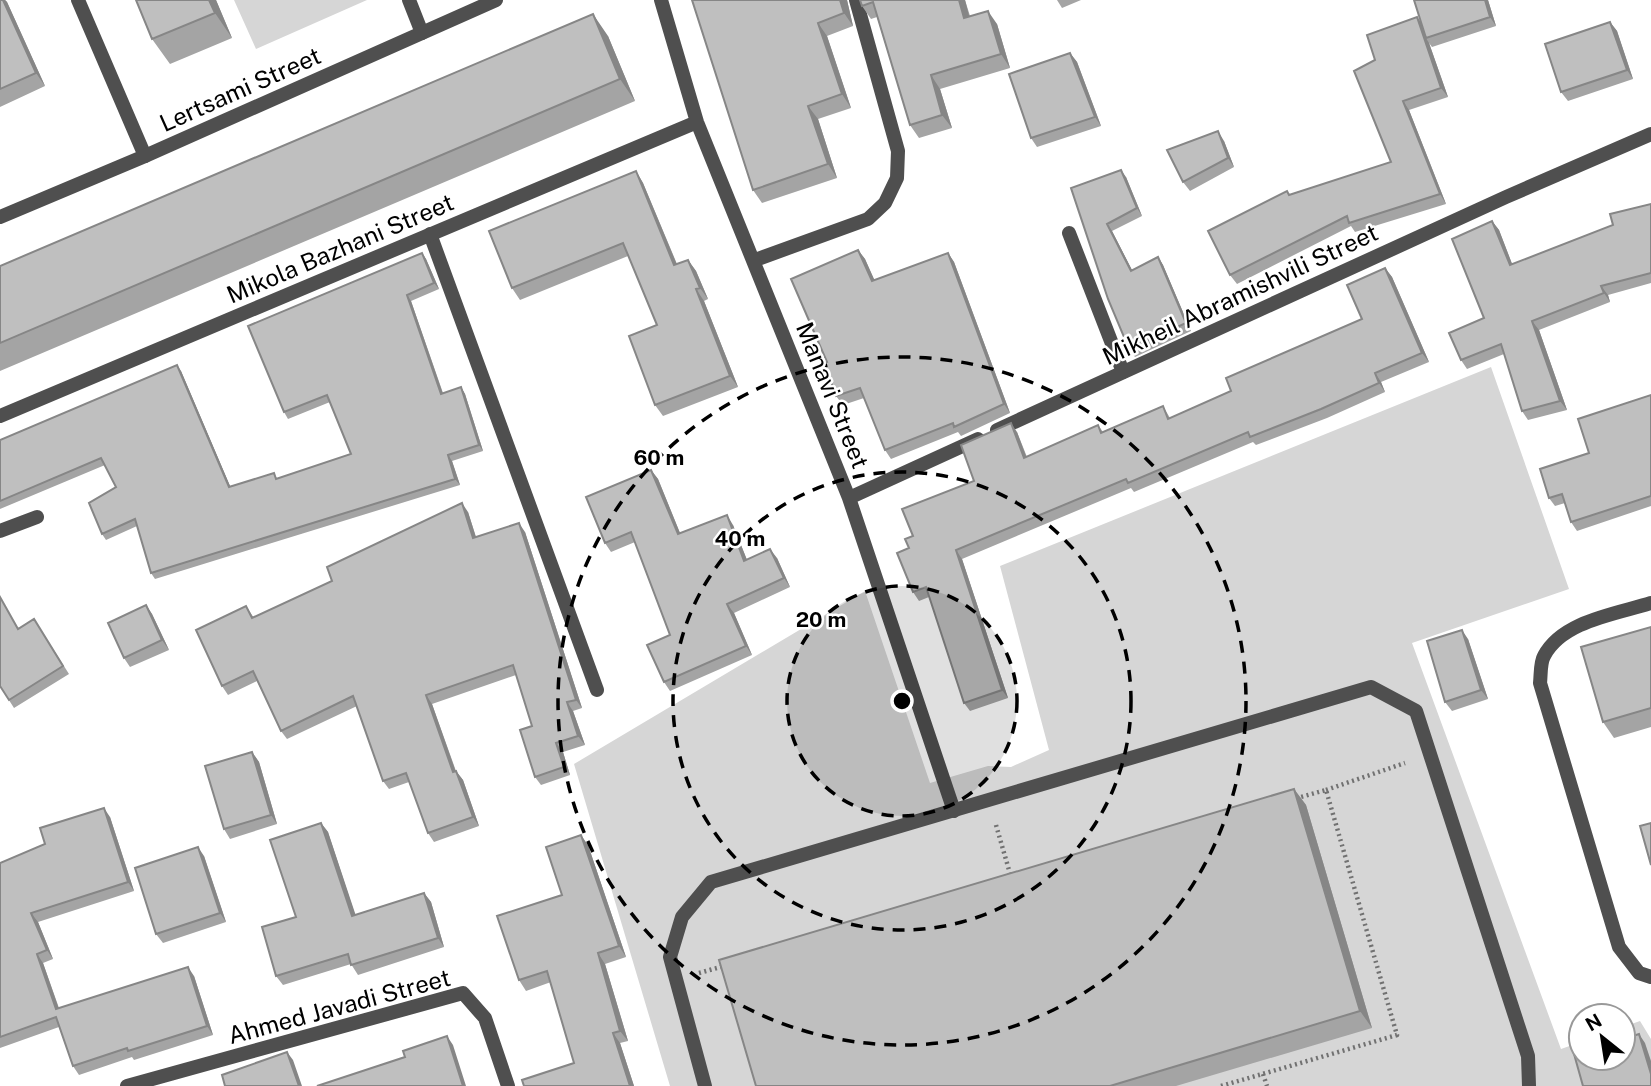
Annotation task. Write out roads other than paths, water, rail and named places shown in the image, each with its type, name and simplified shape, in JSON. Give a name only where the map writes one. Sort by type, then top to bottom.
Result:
[{"type":"street","points":[[78,0],[145,156]]},
{"type":"street","points":[[409,0],[422,33]]},
{"type":"street","name":"Lertsami Street","points":[[0,216],[145,156],[496,0]]},
{"type":"street","name":"Manavi Street","points":[[661,0],[697,122],[849,498],[954,811]]},
{"type":"street","points":[[755,260],[868,219],[886,203],[897,178],[898,151],[856,0]]},
{"type":"street","name":"Mikola Bazhani Street","points":[[0,416],[697,122]]},
{"type":"street","name":"Mikheil Abramishvili Street","points":[[849,498],[1506,197],[1651,134]]},
{"type":"street","points":[[1069,233],[1123,372]]},
{"type":"street","points":[[430,234],[597,690]]},
{"type":"street","points":[[0,531],[37,517]]},
{"type":"street","points":[[1645,975],[1619,947],[1540,683],[1542,658],[1559,637],[1584,624],[1651,603]]},
{"type":"street","points":[[705,1086],[670,957],[682,917],[711,882],[1371,687],[1416,711],[1528,1056],[1529,1086]]},
{"type":"street","name":"Ahmed Javadi Street","points":[[127,1086],[463,993],[485,1018],[508,1086]]}]
